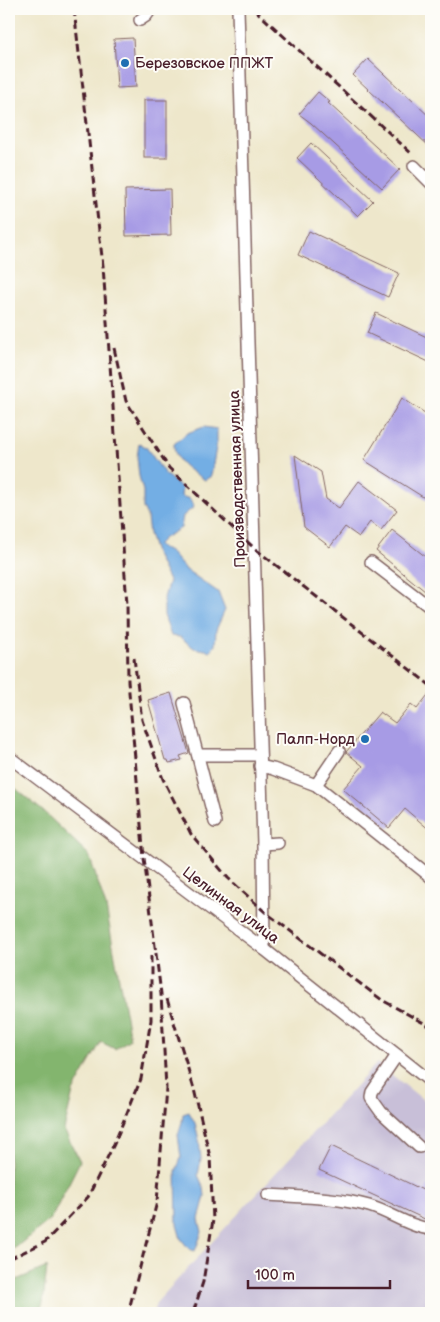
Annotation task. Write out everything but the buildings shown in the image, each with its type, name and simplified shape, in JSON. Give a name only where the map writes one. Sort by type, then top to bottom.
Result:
[{"type":"street","points":[[140,20],[151,9]]},
{"type":"street","name":"Производственная улица","points":[[238,9],[263,844],[264,949]]},
{"type":"street","points":[[414,166],[431,183]]},
{"type":"street","points":[[370,562],[431,608]]},
{"type":"street","points":[[184,703],[215,822]]},
{"type":"street","points":[[316,785],[339,751]]},
{"type":"street","points":[[198,755],[260,760],[273,769],[316,785],[431,877]]},
{"type":"street","name":"Целинная улица","points":[[9,756],[264,949],[431,1082]]},
{"type":"street","points":[[263,844],[278,843]]},
{"type":"street","points":[[397,1054],[372,1092],[371,1098],[381,1112],[418,1148]]},
{"type":"street","points":[[268,1195],[347,1201],[371,1206],[418,1226],[431,1229]]},
{"type":"shaded area","points":[[377,1063],[431,1106],[431,1313],[153,1313],[156,1303]]},
{"type":"green space","points":[[9,783],[44,812],[89,855],[106,907],[130,1039],[115,1049],[101,1042],[73,1092],[64,1130],[80,1161],[51,1219],[15,1248],[9,1249]]},
{"type":"green space","points":[[47,1267],[43,1303],[38,1313],[9,1313],[9,1283]]},
{"type":"water","points":[[204,427],[217,429],[217,442],[211,476],[205,480],[184,466],[177,456],[174,444],[187,433]]},
{"type":"water","points":[[139,443],[146,447],[165,474],[182,488],[181,496],[190,499],[194,507],[183,516],[181,528],[164,538],[157,545],[171,553],[185,569],[218,592],[225,610],[216,630],[215,645],[211,651],[194,648],[180,637],[171,636],[164,615],[164,598],[169,581],[155,553],[149,534],[147,517],[143,508],[143,491],[137,457]]},
{"type":"water","points":[[189,1112],[195,1123],[199,1140],[201,1159],[198,1175],[204,1188],[205,1196],[199,1219],[202,1232],[195,1251],[189,1249],[181,1239],[177,1225],[176,1171],[181,1158],[178,1135],[183,1114]]},
{"type":"railway","points":[[74,9],[103,266],[127,604],[128,681],[144,858],[161,994],[166,1088],[157,1202],[128,1313]]},
{"type":"railway","points":[[254,9],[412,154]]},
{"type":"railway","points":[[114,348],[126,401],[169,468],[254,548],[431,686]]},
{"type":"railway","points":[[134,658],[142,720],[163,779],[191,834],[228,878],[265,912],[382,1000],[431,1027]]},
{"type":"railway","points":[[9,1259],[45,1242],[88,1197],[114,1144],[141,1079],[151,1020],[151,956]]},
{"type":"railway","points":[[167,999],[194,1089],[210,1157],[213,1220],[203,1282],[193,1313]]},
{"type":"place","name":"Березовское ППЖТ","points":[[125,63]]},
{"type":"place","name":"Палп-Норд","points":[[365,739]]}]
